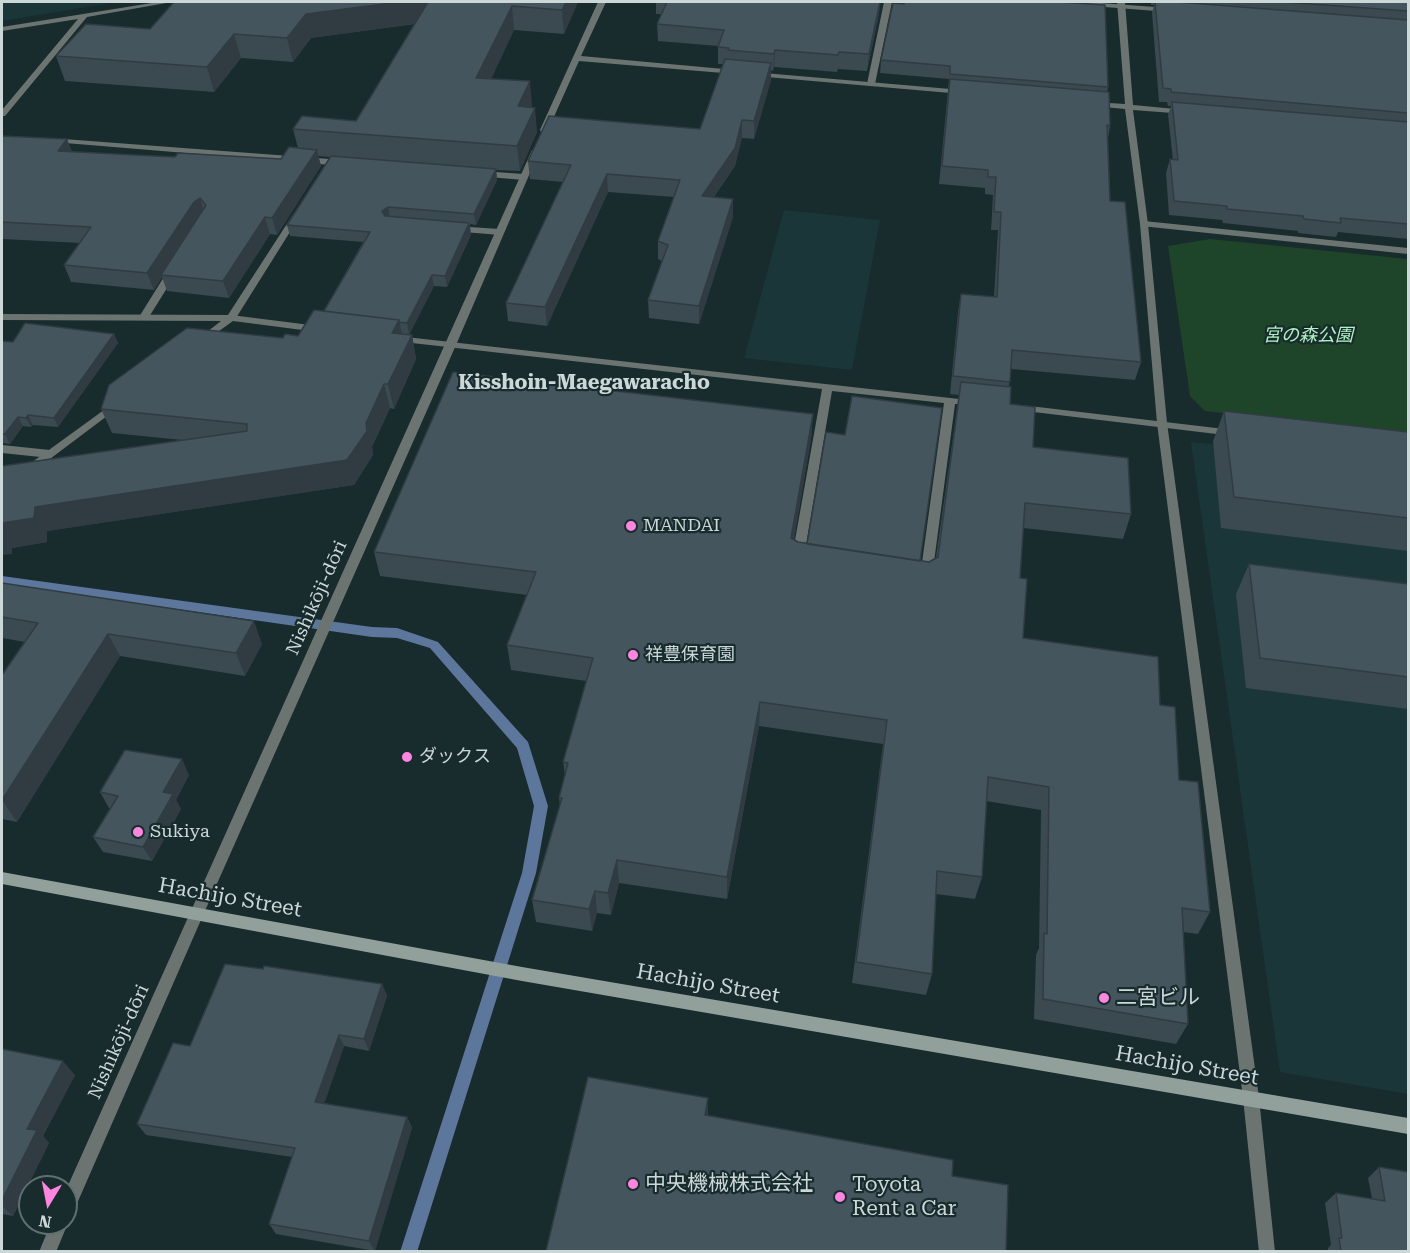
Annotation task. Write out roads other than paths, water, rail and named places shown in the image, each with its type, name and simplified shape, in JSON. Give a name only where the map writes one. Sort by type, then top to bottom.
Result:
[{"type":"main road","name":"Hachijo Street","points":[[2,878],[522,974],[1408,1126]]},
{"type":"street","points":[[2,29],[168,2]]},
{"type":"street","name":"Nishikōji-dōri","points":[[78,1182],[452,345],[602,2]]},
{"type":"street","points":[[871,84],[888,2]]},
{"type":"street","points":[[1066,2],[1121,4],[1179,10]]},
{"type":"street","points":[[1121,4],[1129,107],[1144,224],[1162,423],[1251,1098],[1267,1251]]},
{"type":"street","points":[[2,114],[84,16]]},
{"type":"street","points":[[576,58],[976,94]]},
{"type":"street","points":[[1082,103],[1199,113]]},
{"type":"street","points":[[48,140],[353,164]]},
{"type":"street","points":[[324,172],[330,162]]},
{"type":"street","points":[[467,173],[524,177]]},
{"type":"street","points":[[193,346],[231,318],[299,211]]},
{"type":"street","points":[[1144,224],[1408,251]]},
{"type":"street","points":[[445,228],[500,232]]},
{"type":"street","points":[[144,317],[180,259]]},
{"type":"street","points":[[2,317],[231,318],[324,329]]},
{"type":"street","points":[[382,337],[985,404]]},
{"type":"street","points":[[809,563],[797,561],[828,386]]},
{"type":"street","points":[[2,489],[126,397]]},
{"type":"street","points":[[914,579],[925,581],[950,400]]},
{"type":"street","points":[[1009,406],[1246,434]]},
{"type":"street","points":[[2,449],[50,454]]},
{"type":"street","points":[[47,1251],[54,1235]]},
{"type":"waterway","points":[[2,580],[372,632],[397,633],[434,645],[523,746],[541,806],[529,873],[408,1252]]},
{"type":"place","name":"MANDAI","points":[[631,526]]},
{"type":"place","name":"祥豊保育園","points":[[633,655]]},
{"type":"place","name":"ダックス","points":[[407,757]]},
{"type":"place","name":"Sukiya","points":[[138,832]]},
{"type":"place","name":"二宮ビル","points":[[1104,998]]},
{"type":"place","name":"中央機械株式会社","points":[[633,1184]]},
{"type":"place","name":"Toyota Rent a Car","points":[[840,1197]]},
{"type":"district","name":"Kisshoin-Maegawaracho","points":[[584,383]]},
{"type":"park label","name":"宮の森公園","points":[[1308,336]]}]
